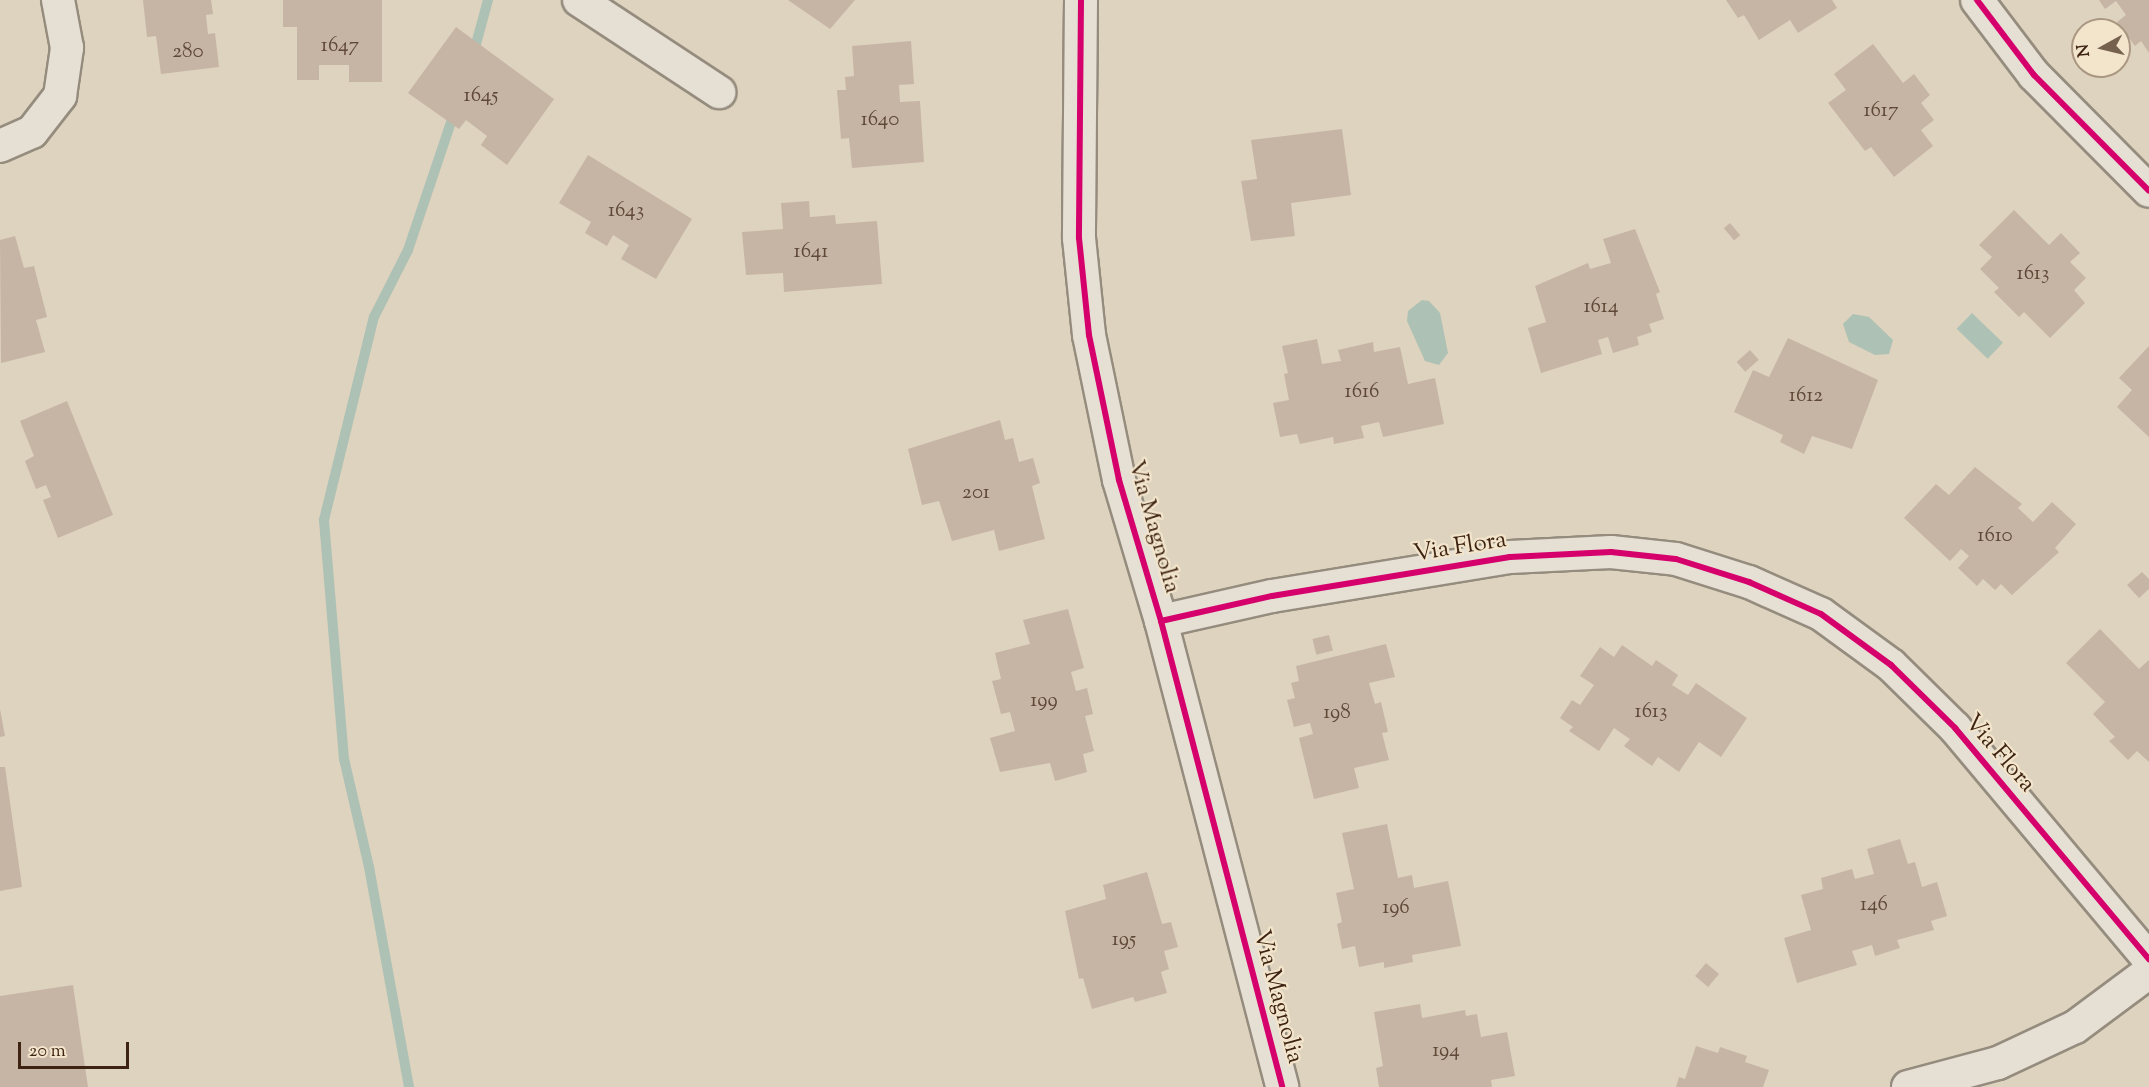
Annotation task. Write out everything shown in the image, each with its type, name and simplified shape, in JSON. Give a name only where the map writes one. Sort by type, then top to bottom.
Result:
[{"type":"street","points":[[0,146],[32,132],[60,96],[67,48],[58,0]]},
{"type":"street","points":[[579,0],[719,93]]},
{"type":"street","name":"Via Magnolia","points":[[1080,0],[1079,238],[1089,335],[1119,480],[1161,621],[1282,1087]]},
{"type":"street","points":[[1977,0],[2034,75],[2149,191]]},
{"type":"street","name":"Via Flora","points":[[1161,621],[1272,596],[1510,557],[1611,552],[1676,559],[1749,582],[1821,614],[1891,665],[1955,728],[2149,959]]},
{"type":"street","points":[[1908,1087],[1998,1063],[2075,1027],[2149,972]]},
{"type":"shaded area","points":[[1422,300],[1429,301],[1440,313],[1448,353],[1439,365],[1425,361],[1407,321],[1408,311]]},
{"type":"shaded area","points":[[1972,313],[2003,343],[1988,359],[1957,329]]},
{"type":"shaded area","points":[[1853,314],[1869,317],[1893,340],[1889,354],[1875,355],[1849,342],[1843,324]]},
{"type":"building","points":[[143,0],[211,0],[213,14],[206,15],[208,34],[215,33],[219,67],[161,74],[156,36],[147,37]]},
{"type":"building","points":[[283,0],[382,0],[382,82],[349,82],[349,65],[319,65],[319,80],[297,80],[297,27],[283,27]]},
{"type":"building","points":[[788,0],[855,0],[830,29]]},
{"type":"building","points":[[1726,0],[1832,0],[1837,8],[1798,33],[1790,20],[1759,40],[1744,15],[1738,18]]},
{"type":"building","points":[[2099,0],[2149,0],[2149,53],[2141,41],[2135,46],[2131,41],[2131,18],[2122,18],[2126,15],[2116,1],[2105,9]]},
{"type":"building","points":[[456,27],[554,99],[507,165],[481,145],[487,136],[466,120],[459,129],[408,93]]},
{"type":"building","points":[[911,41],[914,84],[899,85],[900,102],[920,101],[924,162],[852,168],[849,138],[841,139],[837,90],[846,90],[845,77],[854,76],[852,46]]},
{"type":"building","points":[[1873,44],[1903,83],[1914,74],[1930,95],[1921,103],[1934,120],[1921,130],[1933,146],[1894,177],[1871,147],[1865,151],[1828,103],[1846,90],[1834,74]]},
{"type":"building","points":[[1342,129],[1351,195],[1291,203],[1295,236],[1251,241],[1241,181],[1257,179],[1251,140]]},
{"type":"building","points":[[588,155],[692,219],[656,279],[621,259],[629,245],[613,235],[607,246],[585,233],[591,222],[559,203]]},
{"type":"building","points":[[809,201],[810,217],[835,215],[836,224],[877,221],[882,284],[784,292],[783,273],[746,275],[742,232],[783,229],[781,203]]},
{"type":"building","points":[[2014,210],[2049,245],[2061,233],[2080,253],[2070,262],[2086,278],[2074,290],[2085,303],[2050,338],[2024,312],[2019,317],[1994,292],[1999,288],[1980,269],[1992,257],[1979,245]]},
{"type":"building","points":[[1730,223],[1740,235],[1734,240],[1724,228]]},
{"type":"building","points":[[1635,229],[1660,292],[1656,294],[1664,319],[1649,324],[1652,332],[1637,337],[1639,345],[1613,353],[1608,337],[1598,340],[1602,354],[1541,373],[1528,328],[1546,322],[1535,286],[1588,263],[1590,269],[1611,263],[1603,239]]},
{"type":"building","points":[[15,236],[24,268],[34,266],[47,317],[36,320],[45,352],[1,363],[0,240]]},
{"type":"building","points":[[1788,338],[1878,380],[1852,449],[1812,436],[1804,454],[1780,442],[1783,435],[1734,412],[1753,370],[1769,377]]},
{"type":"building","points":[[1317,339],[1322,364],[1341,361],[1338,350],[1373,342],[1374,352],[1400,347],[1408,384],[1435,378],[1444,424],[1383,437],[1379,422],[1361,426],[1364,438],[1334,444],[1333,437],[1300,444],[1297,434],[1280,437],[1273,403],[1289,400],[1284,374],[1288,373],[1282,346]]},
{"type":"building","points":[[2149,346],[2149,437],[2117,407],[2132,390],[2119,378]]},
{"type":"building","points":[[1750,350],[1759,360],[1745,372],[1737,362]]},
{"type":"building","points":[[67,401],[113,515],[58,538],[43,500],[51,497],[46,485],[36,489],[25,461],[34,456],[20,421]]},
{"type":"building","points":[[1000,420],[1005,440],[1013,438],[1019,462],[1033,458],[1040,483],[1032,486],[1045,539],[999,551],[994,530],[952,541],[939,501],[922,505],[908,449]]},
{"type":"building","points":[[1975,467],[2022,504],[2018,508],[2033,522],[2052,502],[2076,524],[2055,548],[2059,552],[2012,595],[2001,584],[1995,590],[1983,579],[1977,586],[1958,568],[1969,556],[1961,549],[1950,561],[1904,518],[1936,484],[1949,495]]},
{"type":"building","points":[[2142,572],[2149,579],[2149,589],[2139,598],[2127,585]]},
{"type":"building","points":[[1068,609],[1084,668],[1071,672],[1076,691],[1087,688],[1093,714],[1085,716],[1094,751],[1083,754],[1087,772],[1055,781],[1050,763],[1000,772],[990,738],[1015,731],[1010,712],[1001,714],[992,681],[1001,679],[995,653],[1030,644],[1023,620]]},
{"type":"building","points":[[2100,629],[2139,669],[2149,660],[2149,762],[2137,751],[2128,760],[2109,741],[2115,737],[2093,714],[2105,702],[2066,663]]},
{"type":"building","points":[[1329,635],[1333,651],[1316,655],[1313,639]]},
{"type":"building","points":[[1386,644],[1395,677],[1369,683],[1375,704],[1381,702],[1388,732],[1382,733],[1389,760],[1354,768],[1359,788],[1314,799],[1299,738],[1313,734],[1310,723],[1294,727],[1287,700],[1295,698],[1291,683],[1299,681],[1296,666]]},
{"type":"building","points":[[1622,645],[1652,666],[1656,660],[1678,675],[1672,685],[1688,695],[1696,683],[1747,718],[1721,757],[1699,742],[1679,772],[1658,757],[1652,766],[1624,746],[1630,739],[1614,728],[1599,751],[1569,731],[1573,727],[1560,718],[1572,700],[1580,705],[1594,685],[1580,676],[1600,647],[1614,657]]},
{"type":"building","points":[[0,709],[5,736],[0,737]]},
{"type":"building","points":[[0,767],[5,767],[22,887],[0,891]]},
{"type":"building","points":[[1387,824],[1398,878],[1412,875],[1414,888],[1448,881],[1461,946],[1412,955],[1413,962],[1384,968],[1384,962],[1359,967],[1355,946],[1342,949],[1337,924],[1342,922],[1336,893],[1354,889],[1342,833]]},
{"type":"building","points":[[1900,839],[1908,864],[1915,862],[1922,887],[1937,882],[1947,916],[1931,921],[1934,930],[1897,940],[1900,948],[1875,956],[1872,945],[1852,951],[1857,965],[1797,983],[1784,938],[1811,930],[1801,895],[1823,889],[1821,878],[1852,869],[1855,879],[1874,874],[1867,849]]},
{"type":"building","points":[[1147,872],[1162,924],[1171,922],[1178,947],[1164,951],[1169,969],[1161,972],[1167,993],[1135,1002],[1133,997],[1092,1009],[1083,978],[1079,979],[1065,911],[1106,899],[1103,885]]},
{"type":"building","points":[[1706,963],[1719,974],[1708,987],[1695,976]]},
{"type":"building","points":[[73,985],[88,1087],[0,1087],[0,996]]},
{"type":"building","points":[[1420,1004],[1422,1018],[1465,1010],[1466,1016],[1477,1014],[1481,1037],[1507,1032],[1515,1076],[1491,1080],[1492,1087],[1379,1087],[1376,1068],[1383,1066],[1374,1012]]},
{"type":"building","points":[[1696,1046],[1718,1053],[1720,1047],[1747,1056],[1745,1062],[1769,1070],[1763,1087],[1676,1087],[1679,1077],[1685,1079]]},
{"type":"waterway","points":[[473,55],[488,0]]},
{"type":"waterway","points":[[409,1087],[369,867],[344,759],[324,520],[374,317],[408,250],[455,110]]},
{"type":"cycle path","points":[[1081,0],[1079,238],[1089,335],[1119,480],[1161,621],[1282,1087]]},
{"type":"cycle path","points":[[1977,0],[2034,75],[2149,191]]},
{"type":"cycle path","points":[[1161,621],[1272,596],[1510,557],[1611,552],[1676,559],[1749,582],[1821,614],[1891,665],[1955,728],[2149,959]]}]
